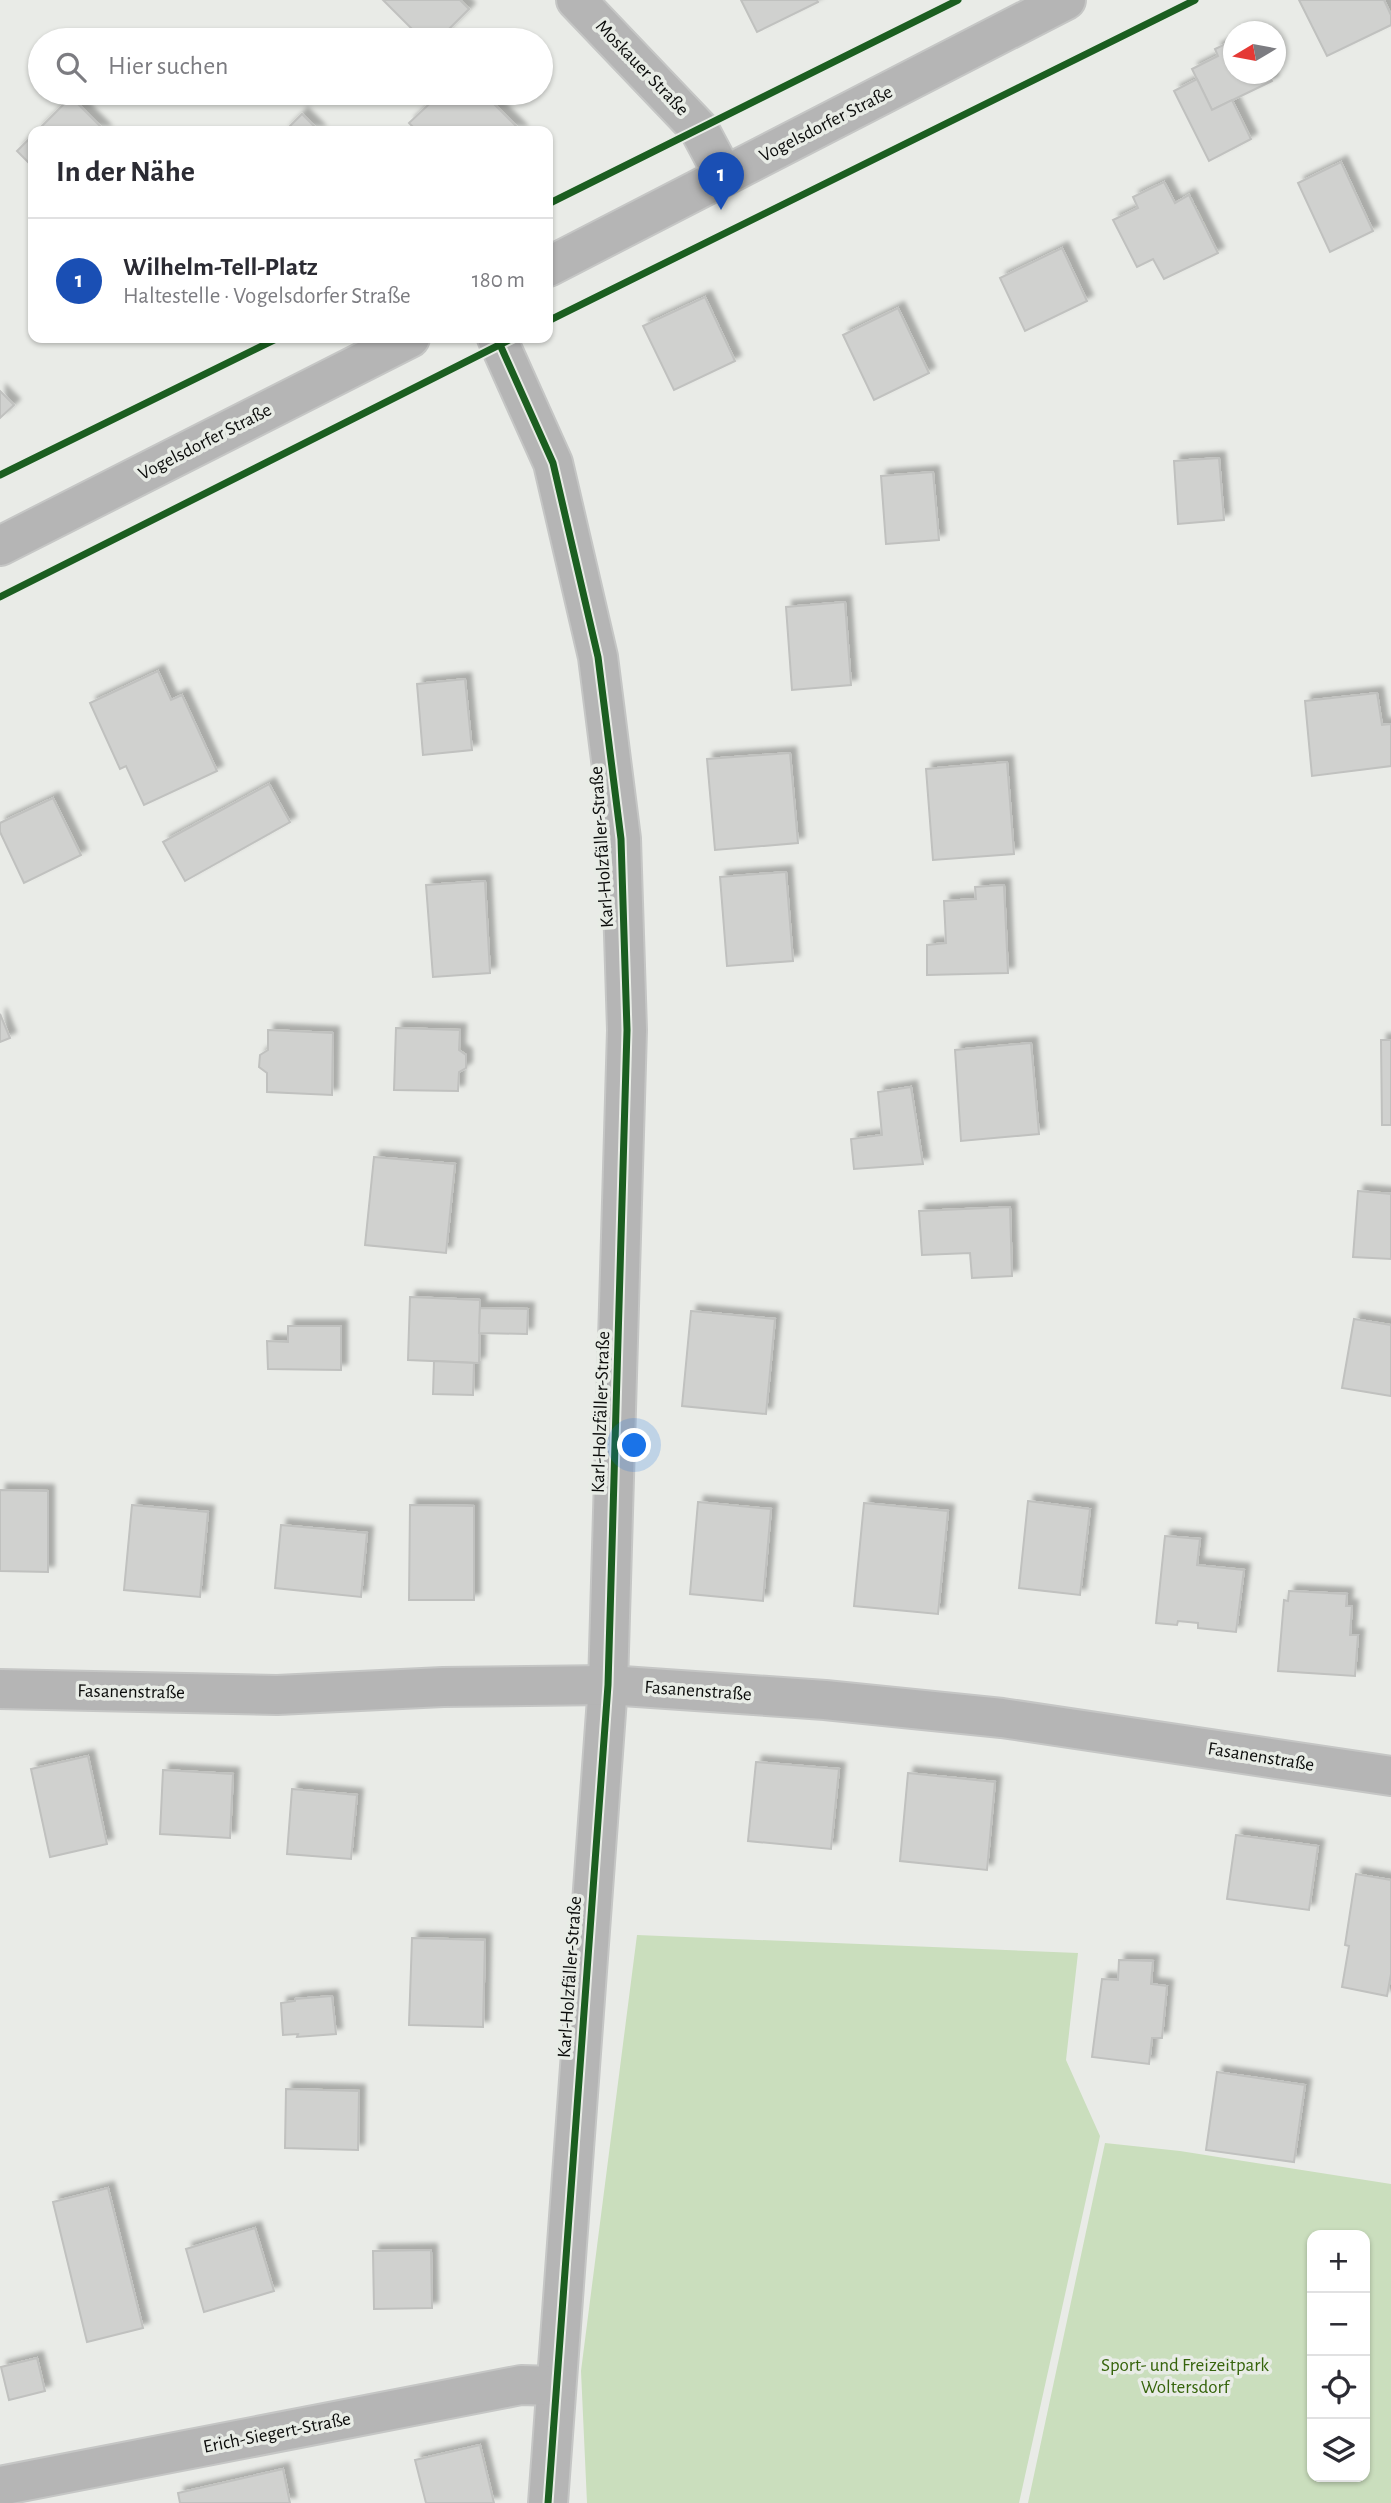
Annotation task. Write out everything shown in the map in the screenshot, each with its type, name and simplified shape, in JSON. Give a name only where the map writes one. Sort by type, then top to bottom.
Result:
[{"type":"street","name":"Moskauer Straße","points":[[576,0],[699,129],[724,176]]},
{"type":"street","name":"Vogelsdorfer Straße","points":[[553,264],[1066,0]]},
{"type":"street","name":"Vogelsdorfer Straße","points":[[0,546],[400,343]]},
{"type":"street","name":"Karl-Holzfäller-Straße","points":[[499,343],[553,463],[598,657],[621,839],[627,1030],[608,1685],[548,2503]]},
{"type":"street","name":"Fasanenstraße","points":[[0,1689],[277,1695],[443,1687],[608,1685],[825,1700],[1002,1718],[1391,1776]]},
{"type":"street","name":"Erich-Siegert-Straße","points":[[0,2486],[521,2385],[555,2386]]},
{"type":"green space","points":[[637,1935],[1078,1953],[1066,2060],[1100,2136],[1019,2503],[587,2503],[581,2371]]},
{"type":"green space","name":"Sport- und Freizeitpark Woltersdorf","points":[[1105,2143],[1180,2151],[1391,2184],[1391,2503],[1028,2503]]},
{"type":"building","points":[[383,0],[460,0],[469,9],[450,28],[411,28]]},
{"type":"building","points":[[741,0],[817,0],[818,2],[757,32]]},
{"type":"building","points":[[1299,0],[1384,0],[1391,15],[1391,25],[1327,56]]},
{"type":"building","points":[[1223,45],[1223,84],[1266,84],[1212,110],[1192,69],[1218,56],[1215,49]]},
{"type":"building","points":[[1197,79],[1212,110],[1232,100],[1251,139],[1209,161],[1174,91]]},
{"type":"building","points":[[63,105],[79,105],[100,126],[42,126]]},
{"type":"building","points":[[428,105],[495,105],[516,126],[412,126],[409,123]]},
{"type":"building","points":[[302,114],[314,126],[290,126]]},
{"type":"building","points":[[28,140],[28,162],[17,151]]},
{"type":"building","points":[[1341,162],[1373,231],[1330,252],[1298,183]]},
{"type":"building","points":[[1164,182],[1175,203],[1189,195],[1218,253],[1164,279],[1153,259],[1137,267],[1113,220],[1138,208],[1133,197]]},
{"type":"building","points":[[1062,248],[1087,301],[1025,331],[1000,278]]},
{"type":"building","points":[[705,297],[735,361],[674,390],[643,326]]},
{"type":"building","points":[[898,308],[929,373],[874,400],[843,335]]},
{"type":"building","points":[[0,391],[14,405],[0,418]]},
{"type":"building","points":[[1219,458],[1224,520],[1178,524],[1174,461]]},
{"type":"building","points":[[933,472],[939,540],[886,544],[881,476]]},
{"type":"building","points":[[845,602],[851,685],[792,690],[786,607]]},
{"type":"building","points":[[158,671],[171,700],[182,695],[217,771],[144,805],[126,766],[120,769],[90,703]]},
{"type":"building","points":[[465,679],[472,750],[423,755],[417,684]]},
{"type":"building","points":[[1377,693],[1382,725],[1391,724],[1391,766],[1312,776],[1305,701]]},
{"type":"building","points":[[790,753],[798,843],[715,850],[707,759]]},
{"type":"building","points":[[1007,762],[1014,854],[933,860],[926,769]]},
{"type":"building","points":[[269,784],[290,822],[185,881],[163,842]]},
{"type":"building","points":[[53,798],[81,855],[24,883],[0,832],[0,823]]},
{"type":"building","points":[[786,872],[793,961],[727,966],[720,877]]},
{"type":"building","points":[[485,881],[490,973],[433,977],[426,885]]},
{"type":"building","points":[[1004,885],[1008,973],[927,975],[927,945],[946,943],[944,901],[976,899],[975,887]]},
{"type":"building","points":[[0,1014],[10,1038],[0,1042]]},
{"type":"building","points":[[396,1028],[460,1030],[459,1050],[466,1055],[466,1068],[459,1072],[458,1091],[394,1090]]},
{"type":"building","points":[[268,1030],[333,1033],[332,1095],[267,1092],[267,1073],[259,1067],[260,1055],[268,1050]]},
{"type":"building","points":[[1381,1040],[1391,1040],[1391,1125],[1382,1125]]},
{"type":"building","points":[[1031,1043],[1039,1134],[961,1141],[955,1050]]},
{"type":"building","points":[[911,1087],[923,1164],[854,1169],[851,1139],[882,1135],[878,1092]]},
{"type":"building","points":[[374,1157],[455,1164],[446,1253],[365,1245]]},
{"type":"building","points":[[1358,1191],[1391,1194],[1391,1259],[1353,1257]]},
{"type":"building","points":[[1010,1207],[1012,1276],[972,1278],[970,1253],[922,1255],[919,1211]]},
{"type":"building","points":[[410,1297],[480,1300],[479,1363],[408,1360]]},
{"type":"building","points":[[480,1308],[528,1309],[527,1334],[479,1333]]},
{"type":"building","points":[[691,1311],[775,1319],[766,1414],[682,1406]]},
{"type":"building","points":[[1354,1319],[1391,1325],[1391,1396],[1342,1388]]},
{"type":"building","points":[[288,1326],[341,1326],[341,1370],[268,1369],[267,1341],[288,1342]]},
{"type":"building","points":[[434,1361],[474,1363],[473,1395],[433,1394]]},
{"type":"building","points":[[0,1490],[48,1491],[48,1572],[0,1571]]},
{"type":"building","points":[[1028,1501],[1090,1509],[1080,1595],[1019,1588]]},
{"type":"building","points":[[698,1502],[771,1509],[763,1601],[690,1594]]},
{"type":"building","points":[[864,1503],[948,1511],[938,1614],[854,1606]]},
{"type":"building","points":[[132,1505],[208,1512],[200,1597],[124,1590]]},
{"type":"building","points":[[410,1505],[474,1506],[474,1600],[409,1600]]},
{"type":"building","points":[[281,1525],[367,1533],[361,1597],[275,1588]]},
{"type":"building","points":[[1165,1536],[1200,1539],[1197,1565],[1244,1570],[1236,1632],[1198,1628],[1198,1623],[1156,1623]]},
{"type":"building","points":[[1289,1591],[1347,1594],[1346,1606],[1352,1606],[1350,1635],[1358,1635],[1355,1676],[1278,1671],[1284,1600],[1288,1601]]},
{"type":"building","points":[[88,1756],[107,1844],[50,1857],[31,1769]]},
{"type":"building","points":[[756,1762],[839,1769],[831,1849],[748,1841]]},
{"type":"building","points":[[163,1770],[233,1774],[230,1838],[160,1834]]},
{"type":"building","points":[[908,1773],[995,1782],[987,1870],[900,1861]]},
{"type":"building","points":[[292,1789],[357,1795],[351,1859],[287,1854]]},
{"type":"building","points":[[1236,1835],[1318,1846],[1309,1910],[1227,1899]]},
{"type":"building","points":[[1356,1874],[1391,1880],[1391,1974],[1387,1996],[1342,1987],[1349,1946],[1345,1945]]},
{"type":"building","points":[[412,1938],[485,1940],[483,2027],[409,2025]]},
{"type":"building","points":[[1119,1960],[1153,1961],[1151,1984],[1167,1986],[1162,2038],[1152,2038],[1149,2064],[1092,2057],[1102,1979],[1118,1980]]},
{"type":"building","points":[[332,1996],[336,2034],[297,2037],[298,2034],[283,2035],[281,2003]]},
{"type":"building","points":[[1217,2072],[1305,2085],[1294,2162],[1206,2150]]},
{"type":"building","points":[[286,2089],[359,2091],[358,2150],[285,2148]]},
{"type":"building","points":[[108,2188],[143,2328],[87,2342],[53,2202]]},
{"type":"building","points":[[255,2228],[274,2291],[204,2312],[186,2249]]},
{"type":"building","points":[[431,2250],[432,2308],[374,2309],[373,2251]]},
{"type":"building","points":[[37,2358],[45,2391],[9,2400],[1,2367]]},
{"type":"building","points":[[480,2445],[494,2503],[426,2503],[415,2460]]},
{"type":"building","points":[[283,2469],[290,2503],[180,2503],[178,2493]]},
{"type":"cycle path","points":[[553,202],[958,0]]},
{"type":"cycle path","points":[[553,319],[1195,0]]},
{"type":"cycle path","points":[[0,475],[268,343]]},
{"type":"cycle path","points":[[499,343],[553,463],[598,657],[621,839],[627,1030],[608,1685],[548,2503]]},
{"type":"cycle path","points":[[0,597],[503,343]]},
{"type":"place","name":"Wilhelm-Tell-Platz","points":[[721,210]]}]
